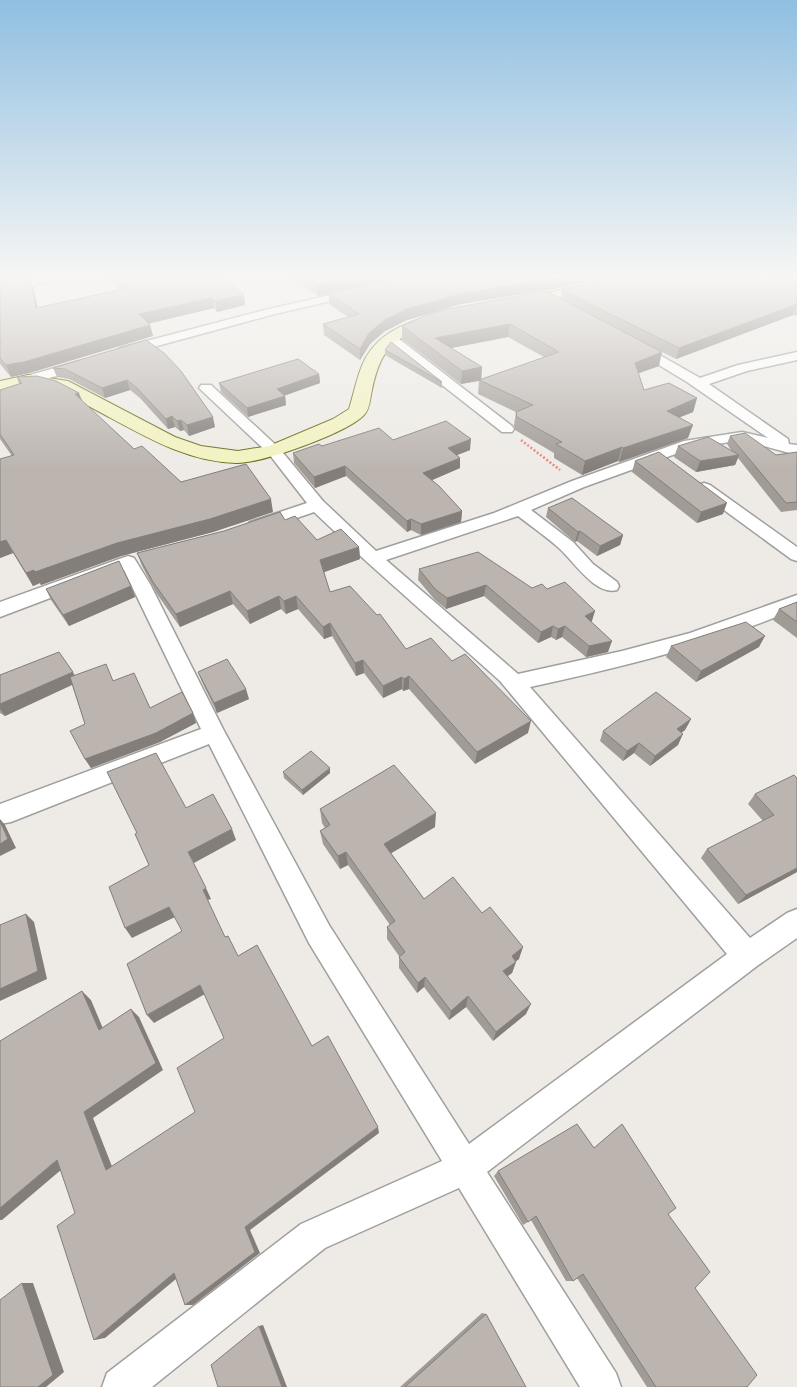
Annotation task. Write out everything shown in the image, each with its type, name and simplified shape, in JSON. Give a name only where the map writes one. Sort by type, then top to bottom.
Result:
[{"type":"main road","points":[[0,386],[28,380],[70,388],[92,402],[179,446],[238,457],[274,451],[340,423],[357,412],[373,357],[378,348],[388,340]]},
{"type":"street","points":[[112,355],[162,340]]},
{"type":"street","points":[[392,340],[507,429]]},
{"type":"street","points":[[625,340],[700,383],[795,451]]},
{"type":"street","points":[[700,383],[743,368],[797,356]]},
{"type":"street","points":[[28,380],[93,360]]},
{"type":"street","points":[[206,388],[274,451],[317,505],[373,558],[507,675],[747,956]]},
{"type":"street","points":[[373,558],[500,517],[578,484],[689,444],[742,436],[795,451]]},
{"type":"street","points":[[658,455],[674,466]]},
{"type":"street","points":[[689,477],[797,555]]},
{"type":"street","points":[[238,532],[317,505]]},
{"type":"street","points":[[520,509],[567,546],[587,568],[610,586]]},
{"type":"street","points":[[0,610],[137,560],[141,584],[214,734],[319,934],[602,1387]]},
{"type":"street","points":[[514,683],[631,657],[762,617],[797,601]]},
{"type":"street","points":[[2,814],[214,734]]},
{"type":"street","points":[[121,1387],[313,1236],[466,1168],[747,956],[797,922]]},
{"type":"path","points":[[507,429],[578,484]]},
{"type":"building","points":[[100,340],[24,362],[6,365],[0,358],[0,341]]},
{"type":"building","points":[[146,340],[164,353],[181,371],[213,417],[187,425],[181,420],[177,421],[172,416],[166,419],[127,380],[102,388],[65,369],[53,368]]},
{"type":"building","points":[[346,340],[365,340],[360,349]]},
{"type":"building","points":[[420,340],[438,340],[482,367],[462,371]]},
{"type":"building","points":[[538,340],[639,340],[662,352],[635,363],[644,390],[669,383],[697,398],[667,411],[693,425],[622,447],[585,461],[556,444],[562,442],[517,417],[516,412],[533,405],[479,380],[559,352]]},
{"type":"building","points":[[662,340],[701,340],[679,348]]},
{"type":"building","points":[[391,342],[442,382],[385,350]]},
{"type":"building","points":[[298,359],[319,374],[277,389],[285,396],[247,408],[219,383]]},
{"type":"building","points":[[37,376],[56,381],[79,393],[75,394],[134,449],[142,446],[181,482],[246,464],[271,499],[210,519],[117,543],[35,572],[34,570],[26,573],[6,540],[0,542],[0,459],[14,455],[0,434],[0,390],[22,383],[17,377]]},
{"type":"building","points":[[446,421],[471,439],[448,448],[460,458],[423,473],[439,486],[462,511],[421,524],[411,519],[407,521],[345,466],[314,477],[293,453],[379,428],[393,440]]},
{"type":"building","points":[[745,433],[776,455],[797,452],[797,502],[786,503],[730,436]]},
{"type":"building","points":[[708,437],[739,455],[700,461],[678,446]]},
{"type":"building","points":[[659,452],[727,503],[701,512],[635,461]]},
{"type":"building","points":[[572,498],[623,535],[600,546],[580,531],[578,532],[548,508]]},
{"type":"building","points":[[280,512],[285,520],[295,516],[317,540],[341,529],[359,547],[320,560],[330,592],[350,586],[377,615],[380,614],[406,649],[431,638],[452,661],[465,654],[531,721],[477,752],[409,676],[404,679],[402,677],[383,686],[363,660],[355,663],[330,623],[323,627],[296,596],[284,601],[279,596],[247,611],[230,591],[176,614],[153,582],[137,553],[224,531]]},
{"type":"building","points":[[478,552],[532,588],[542,584],[547,589],[565,582],[595,611],[585,616],[612,641],[589,646],[565,626],[558,629],[553,626],[541,632],[486,585],[447,598],[435,589],[419,569]]},
{"type":"building","points":[[119,561],[131,586],[63,615],[46,589]]},
{"type":"building","points":[[797,602],[797,622],[779,609]]},
{"type":"building","points":[[746,622],[765,636],[701,671],[671,646]]},
{"type":"building","points":[[59,652],[73,672],[0,704],[0,675]]},
{"type":"building","points":[[227,659],[246,689],[214,703],[198,672]]},
{"type":"building","points":[[106,664],[113,681],[134,673],[150,708],[182,692],[193,713],[156,733],[85,759],[70,731],[85,724],[70,677]]},
{"type":"building","points":[[656,692],[691,719],[677,729],[683,734],[655,756],[639,743],[627,751],[603,731]]},
{"type":"building","points":[[311,751],[330,768],[302,790],[283,772]]},
{"type":"building","points":[[156,753],[186,808],[213,794],[232,829],[188,852],[206,888],[203,890],[225,937],[228,936],[238,956],[257,945],[312,1046],[328,1036],[378,1127],[245,1227],[255,1252],[185,1305],[174,1273],[94,1340],[57,1226],[75,1213],[57,1160],[0,1208],[0,1041],[82,991],[99,1030],[131,1009],[156,1063],[84,1112],[106,1170],[195,1112],[177,1068],[224,1038],[200,985],[147,1015],[127,964],[182,931],[169,907],[125,928],[109,887],[149,865],[135,834],[137,833],[107,772]]},
{"type":"building","points":[[394,765],[436,813],[384,844],[424,899],[453,877],[482,913],[490,907],[523,947],[512,956],[516,962],[503,971],[531,1004],[496,1032],[468,996],[451,1011],[425,977],[418,983],[399,957],[405,952],[387,927],[395,921],[346,852],[338,856],[320,831],[330,825],[320,809]]},
{"type":"building","points":[[794,775],[797,778],[797,868],[746,895],[707,849],[774,815],[755,794]]},
{"type":"building","points":[[0,821],[8,839],[0,844]]},
{"type":"building","points":[[26,914],[38,971],[0,989],[0,925]]},
{"type":"building","points":[[577,1124],[594,1148],[622,1124],[676,1208],[668,1214],[710,1272],[695,1288],[757,1375],[747,1387],[656,1387],[583,1274],[573,1281],[536,1216],[528,1222],[498,1171]]},
{"type":"building","points":[[22,1283],[53,1375],[38,1387],[0,1387],[0,1300]]},
{"type":"building","points":[[486,1314],[526,1387],[405,1387]]},
{"type":"building","points":[[259,1326],[282,1387],[218,1387],[211,1365]]}]
